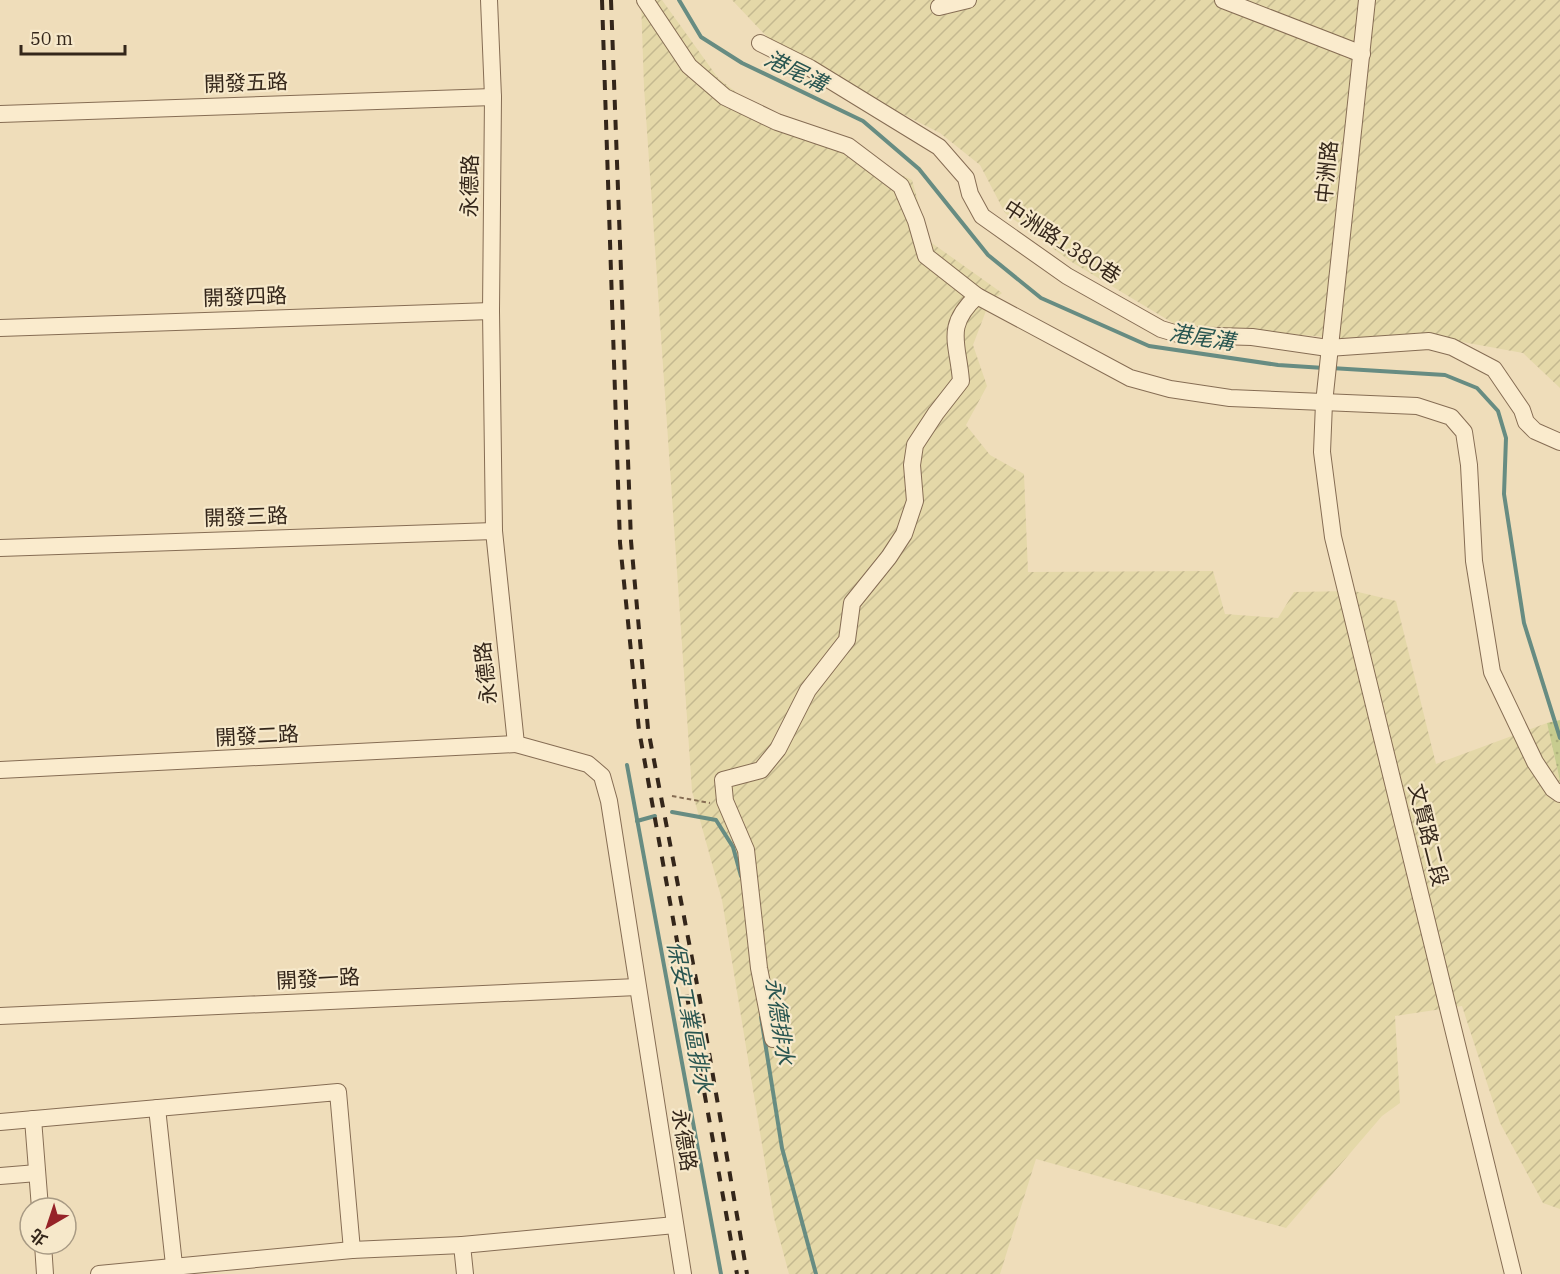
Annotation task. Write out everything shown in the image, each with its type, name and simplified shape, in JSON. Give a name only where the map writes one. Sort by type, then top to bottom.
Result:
[{"type":"street","name":"永德路","points":[[489,0],[493,96],[491,311],[494,531],[516,744],[588,764],[602,776],[609,801],[683,1274]]},
{"type":"street","points":[[645,0],[689,66],[725,97],[777,122],[848,146],[901,186],[916,221],[926,256],[977,296],[1130,378],[1170,390],[1222,397],[1417,406],[1451,417],[1464,432],[1469,465],[1474,561],[1492,672],[1535,762],[1553,789],[1560,794]]},
{"type":"street","points":[[939,7],[968,0]]},
{"type":"street","points":[[1223,0],[1362,54]]},
{"type":"street","name":"中洲路","points":[[1324,403],[1328,348],[1367,0]]},
{"type":"street","name":"中洲路1380巷","points":[[760,43],[810,68],[939,147],[966,178],[970,194],[982,216],[1067,276],[1161,329],[1181,334],[1252,338],[1328,348],[1429,341],[1452,347],[1494,369],[1522,410],[1530,427],[1545,437],[1560,442]]},
{"type":"street","name":"開發五路","points":[[0,114],[493,96]]},
{"type":"street","points":[[773,1039],[759,968],[746,850],[725,801],[723,780],[761,770],[778,749],[808,690],[847,640],[852,603],[889,557],[904,534],[915,501],[912,465],[915,445],[961,381],[954,334],[960,312],[977,296]]},
{"type":"street","name":"開發四路","points":[[0,328],[491,311]]},
{"type":"street","name":"文賢路二段","points":[[1324,403],[1322,452],[1333,537],[1513,1274]]},
{"type":"street","name":"開發三路","points":[[0,548],[494,531]]},
{"type":"street","name":"開發二路","points":[[0,770],[516,744]]},
{"type":"street","name":"開發一路","points":[[0,1016],[638,987]]},
{"type":"street","points":[[0,1122],[338,1092],[352,1251]]},
{"type":"street","points":[[157,1108],[175,1271]]},
{"type":"street","points":[[33,1119],[39,1196]]},
{"type":"street","points":[[0,1176],[37,1173]]},
{"type":"street","points":[[99,1274],[175,1271],[352,1251],[462,1245],[675,1225]]},
{"type":"street","points":[[462,1245],[465,1274]]},
{"type":"street","points":[[44,1256],[45,1274]]},
{"type":"path","points":[[672,796],[705,801],[730,811]]},
{"type":"shaded area","points":[[641,0],[662,0],[718,78],[756,108],[912,180],[929,241],[1002,293],[989,303],[973,345],[987,386],[966,425],[990,455],[1024,474],[1028,572],[1213,571],[1225,614],[1278,618],[1294,592],[1354,591],[1396,601],[1436,764],[1547,723],[1560,781],[1560,1209],[1543,1203],[1500,1123],[1462,1006],[1395,1016],[1400,1103],[1382,1116],[1286,1228],[1036,1159],[1000,1274],[789,1274],[774,1218],[722,900],[692,791],[644,87]]},
{"type":"shaded area","points":[[732,0],[1560,0],[1560,388],[1523,353],[1424,335],[1341,338],[1178,326],[1070,261],[1005,213],[980,165],[940,133],[840,82],[770,40]]},
{"type":"green space","points":[[1560,720],[1560,781],[1547,723]]},
{"type":"waterway","name":"港尾溝","points":[[679,0],[701,37],[742,63],[863,121],[919,169],[988,255],[1041,298],[1149,346],[1278,365],[1324,368]]},
{"type":"waterway","name":"港尾溝","points":[[1331,368],[1445,375],[1477,388],[1498,411],[1506,438],[1504,494],[1524,623],[1560,738]]},
{"type":"waterway","name":"保安工業區排水","points":[[627,765],[721,1274]]},
{"type":"waterway","name":"永德排水","points":[[672,812],[716,820],[733,847],[741,876]]},
{"type":"waterway","name":"永德排水","points":[[637,821],[655,816]]},
{"type":"waterway","name":"永德排水","points":[[761,1017],[782,1148],[816,1274]]},
{"type":"railway","points":[[602,0],[620,543],[639,730],[737,1274]]},
{"type":"railway","points":[[611,0],[631,541],[648,729],[700,1000],[747,1274]]}]
